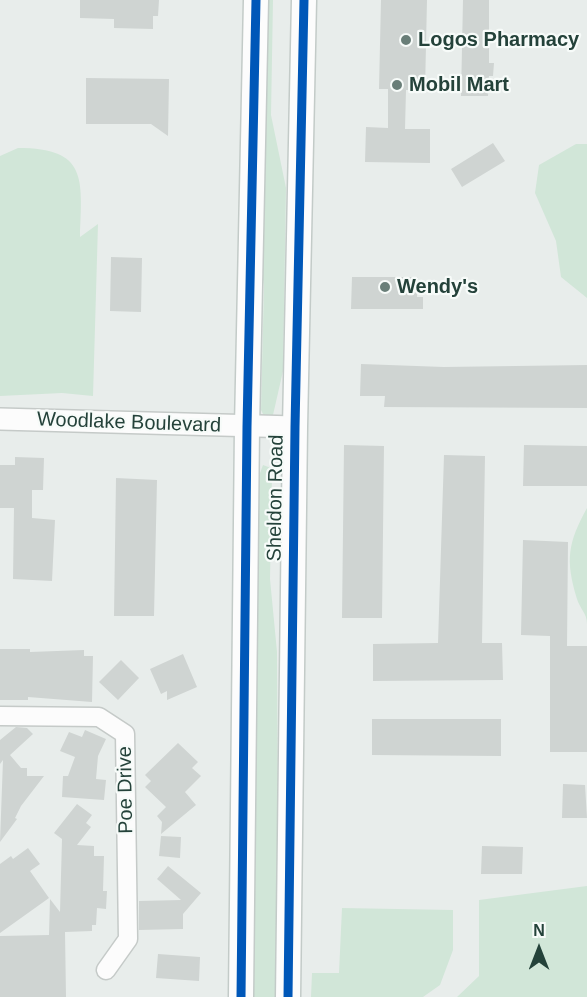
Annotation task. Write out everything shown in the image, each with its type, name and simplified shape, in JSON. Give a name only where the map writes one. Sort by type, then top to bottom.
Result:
[{"type":"main road","name":"Sheldon Road","points":[[241,997],[247,427],[256,0]]},
{"type":"main road","name":"Sheldon Road","points":[[288,997],[295,427],[304,0]]},
{"type":"street","name":"Woodlake Boulevard","points":[[0,419],[295,427]]},
{"type":"street","name":"Poe Drive","points":[[0,716],[99,717],[125,734],[128,939],[106,970]]},
{"type":"green space","points":[[262,0],[273,0],[271,115],[286,188],[283,371],[273,415],[265,418],[261,410],[264,286],[256,230]]},
{"type":"green space","points":[[576,144],[587,144],[587,298],[561,277],[556,241],[535,193],[539,165]]},
{"type":"green space","points":[[18,148],[41,149],[58,154],[69,161],[80,183],[80,237],[98,224],[93,396],[62,393],[0,396],[0,156]]},
{"type":"green space","points":[[263,465],[271,468],[272,474],[270,579],[277,652],[279,997],[251,997],[257,481]]},
{"type":"green space","points":[[587,508],[587,624],[573,585],[570,552],[576,531]]},
{"type":"green space","points":[[587,886],[587,997],[457,997],[479,976],[479,900]]},
{"type":"green space","points":[[342,908],[453,910],[453,950],[440,985],[423,997],[311,997],[312,973],[339,973]]},
{"type":"building","points":[[80,0],[159,0],[158,16],[153,16],[153,29],[114,28],[114,19],[80,18]]},
{"type":"building","points":[[381,0],[427,0],[425,90],[406,90],[405,129],[430,129],[430,163],[365,162],[366,127],[388,128],[388,89],[379,89]]},
{"type":"building","points":[[463,0],[489,0],[489,63],[494,63],[493,76],[489,76],[488,96],[461,96]]},
{"type":"building","points":[[86,78],[169,79],[168,136],[151,124],[86,124]]},
{"type":"building","points":[[493,143],[505,161],[462,187],[451,169]]},
{"type":"building","points":[[111,257],[142,258],[141,312],[110,311]]},
{"type":"building","name":"Wendy's","points":[[352,277],[418,277],[417,297],[423,297],[423,309],[351,309]]},
{"type":"building","points":[[361,364],[444,367],[587,365],[587,408],[384,407],[385,396],[360,396]]},
{"type":"building","points":[[344,445],[384,446],[382,618],[342,618]]},
{"type":"building","points":[[524,445],[587,446],[587,486],[523,486]]},
{"type":"building","points":[[444,455],[485,456],[482,643],[502,643],[503,680],[373,681],[373,644],[438,643]]},
{"type":"building","points":[[15,457],[44,458],[43,490],[32,490],[32,518],[55,520],[52,581],[13,579],[14,508],[0,508],[0,465],[15,465]]},
{"type":"building","points":[[116,478],[157,480],[154,616],[114,616]]},
{"type":"building","points":[[523,540],[568,542],[567,646],[587,646],[587,752],[550,752],[550,636],[521,635]]},
{"type":"building","points":[[0,649],[30,649],[30,652],[84,650],[84,656],[93,656],[92,702],[28,697],[28,700],[0,700]]},
{"type":"building","points":[[183,654],[197,687],[167,700],[167,691],[161,694],[150,669]]},
{"type":"building","points":[[121,660],[139,678],[118,700],[99,682]]},
{"type":"building","points":[[372,719],[501,719],[501,756],[372,755]]},
{"type":"building","points":[[16,727],[27,728],[33,734],[10,755],[21,768],[27,768],[27,776],[44,776],[21,806],[15,818],[17,819],[0,842],[3,760],[0,764],[0,740]]},
{"type":"building","points":[[85,730],[106,739],[98,756],[96,779],[106,780],[104,800],[62,797],[63,776],[68,776],[75,757],[60,751],[69,732],[82,737]]},
{"type":"building","points":[[178,743],[198,762],[192,768],[201,776],[185,792],[196,805],[161,834],[162,822],[157,816],[166,807],[145,787],[151,781],[145,775]]},
{"type":"building","points":[[563,784],[585,785],[587,818],[562,818]]},
{"type":"building","points":[[77,804],[92,815],[86,823],[91,827],[77,845],[94,846],[94,856],[104,856],[103,891],[107,891],[106,909],[97,908],[96,925],[92,925],[92,931],[65,932],[66,997],[0,997],[0,936],[49,935],[50,899],[60,912],[62,839],[54,833]]},
{"type":"building","points":[[161,836],[181,837],[180,858],[159,856]]},
{"type":"building","points":[[482,846],[523,847],[522,874],[481,874]]},
{"type":"building","points":[[28,848],[40,864],[30,871],[49,898],[0,933],[0,864],[11,856],[13,859]]},
{"type":"building","points":[[168,866],[201,893],[183,914],[183,929],[139,930],[139,901],[181,900],[157,879]]},
{"type":"building","points":[[158,954],[200,957],[199,981],[156,978]]},
{"type":"cycle path","points":[[241,997],[247,427],[256,0]]},
{"type":"cycle path","points":[[288,997],[295,427],[304,0]]},
{"type":"place","name":"Logos Pharmacy","points":[[406,40]]},
{"type":"place","name":"Mobil Mart","points":[[397,85]]},
{"type":"place","name":"Wendy's","points":[[385,287]]}]
